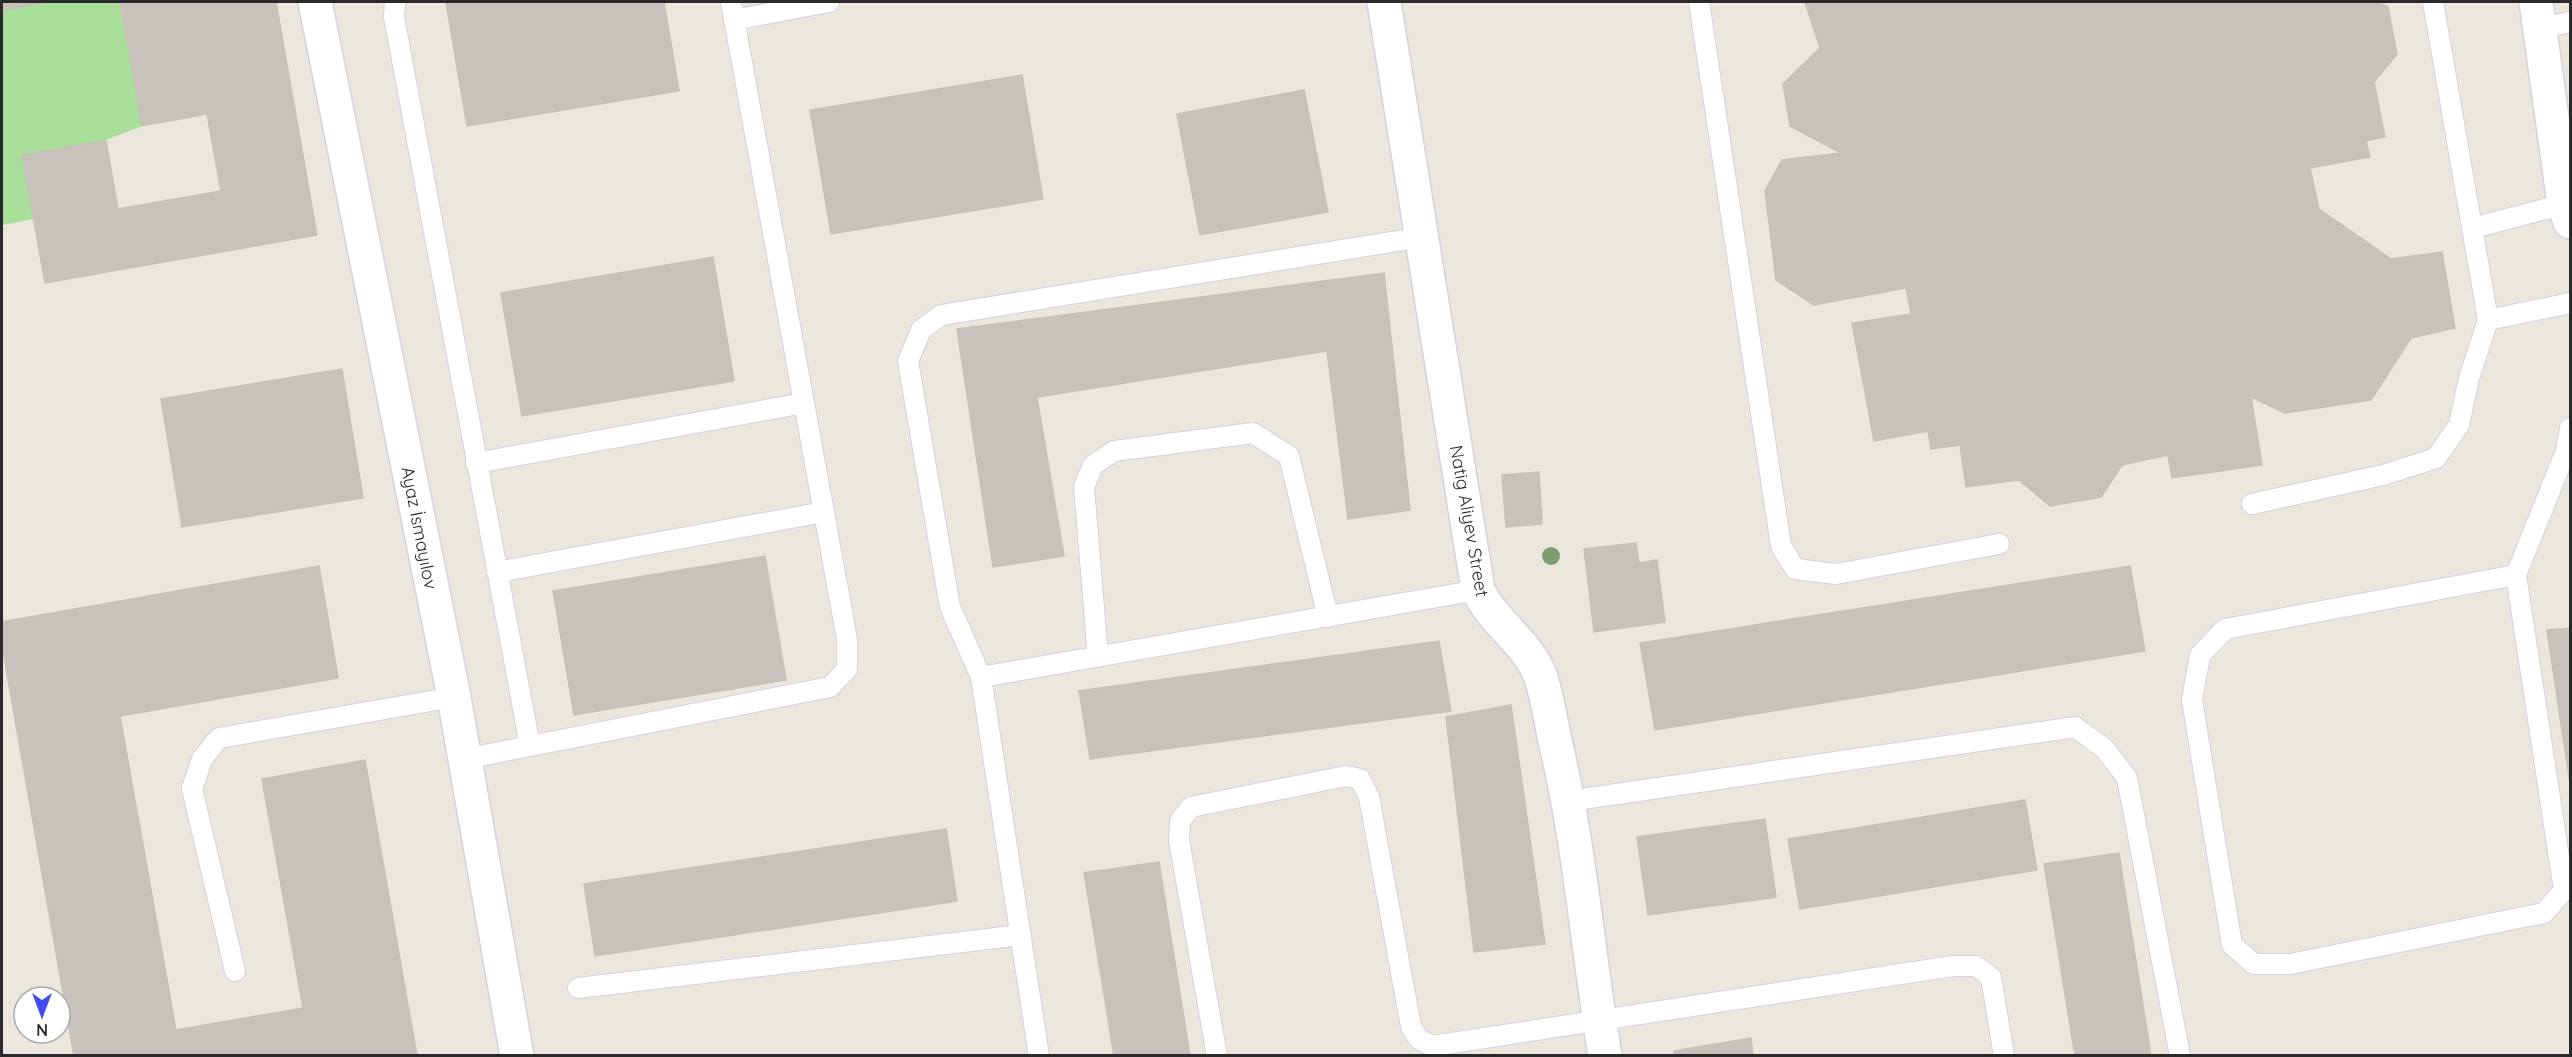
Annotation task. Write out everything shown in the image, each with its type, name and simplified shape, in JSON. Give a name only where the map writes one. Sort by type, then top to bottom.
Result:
[{"type":"street","name":"Ayaz İsmayılov","points":[[315,2],[454,697],[517,1056]]},
{"type":"street","name":"Natig Aliyev Street","points":[[1384,2],[1478,590],[1486,608],[1532,657],[1541,679],[1569,801],[1605,1056]]},
{"type":"street","points":[[2549,17],[2568,213]]},
{"type":"lane","points":[[395,2],[394,17],[530,746]]},
{"type":"lane","points":[[464,759],[830,687],[847,669],[847,639],[733,11],[829,2]]},
{"type":"lane","points":[[1699,2],[1781,546],[1795,569],[1836,574],[1999,544]]},
{"type":"lane","points":[[2253,504],[2383,475],[2436,458],[2458,425],[2469,378],[2488,320],[2433,2]]},
{"type":"lane","points":[[2472,228],[2568,213]]},
{"type":"lane","points":[[1039,1056],[981,677],[950,607],[908,361],[921,330],[940,315],[1422,237]]},
{"type":"lane","points":[[2488,320],[2571,303]]},
{"type":"lane","points":[[476,463],[804,403]]},
{"type":"lane","points":[[2516,574],[2224,629],[2200,656],[2192,700],[2232,945],[2254,964],[2290,964],[2544,913],[2565,890],[2516,574],[2566,451],[2571,428]]},
{"type":"lane","points":[[1098,657],[1084,487],[1093,465],[1114,451],[1253,433],[1289,456],[1328,617]]},
{"type":"lane","points":[[497,572],[824,512]]},
{"type":"lane","points":[[981,677],[1478,590]]},
{"type":"lane","points":[[235,971],[192,789],[202,759],[219,738],[454,697]]},
{"type":"lane","points":[[1569,801],[2075,727],[2105,749],[2127,778],[2180,1056]]},
{"type":"lane","points":[[1217,1056],[1179,840],[1180,821],[1191,807],[1346,776],[1360,779],[1369,797],[1411,1027],[1419,1039],[1432,1046],[1953,966],[1976,966],[1991,977],[2004,1056]]},
{"type":"lane","points":[[578,988],[1021,935]]},
{"type":"green space","points":[[48,2],[120,2],[142,126],[106,140],[23,155],[34,219],[2,225],[2,10]]},
{"type":"building","points":[[2,2],[48,2],[2,10]]},
{"type":"building","points":[[120,2],[276,2],[317,235],[45,283],[22,155],[106,140],[118,209],[221,191],[207,114],[142,126]]},
{"type":"building","points":[[446,2],[664,2],[679,91],[467,126]]},
{"type":"building","points":[[1805,2],[2377,2],[2388,7],[2397,54],[2374,82],[2385,137],[2366,141],[2370,157],[2310,168],[2319,209],[2391,259],[2442,252],[2455,328],[2411,338],[2371,400],[2285,413],[2251,397],[2262,465],[2172,478],[2168,455],[2122,465],[2101,497],[2050,506],[2019,480],[1966,487],[1960,445],[1931,449],[1928,431],[1874,441],[1852,323],[1911,314],[1906,288],[1814,305],[1776,280],[1765,191],[1782,160],[1841,153],[1790,126],[1783,84],[1820,48]]},
{"type":"building","points":[[1022,75],[1043,199],[831,234],[810,110]]},
{"type":"building","points":[[1304,90],[1328,212],[1200,235],[1177,114]]},
{"type":"building","points":[[713,257],[734,381],[522,416],[501,293]]},
{"type":"building","points":[[1384,273],[1410,510],[1348,519],[1327,351],[1037,397],[1064,556],[993,567],[957,329]]},
{"type":"building","points":[[342,369],[363,498],[182,527],[161,399]]},
{"type":"building","points":[[1539,472],[1542,524],[1506,527],[1502,475]]},
{"type":"building","points":[[1636,543],[1639,563],[1657,560],[1665,622],[1594,632],[1584,549]]},
{"type":"building","points":[[765,556],[786,680],[574,715],[553,591]]},
{"type":"building","points":[[319,566],[338,678],[120,716],[176,1030],[303,1008],[262,779],[365,760],[417,1056],[74,1056],[72,985],[62,985],[2,645],[2,622]]},
{"type":"building","points":[[2130,566],[2145,651],[1655,730],[1640,643]]},
{"type":"building","points":[[2570,628],[2570,784],[2547,630]]},
{"type":"building","points":[[1439,641],[1451,711],[1090,759],[1079,691]]},
{"type":"building","points":[[1511,705],[1545,944],[1474,952],[1446,717]]},
{"type":"building","points":[[2025,800],[2037,870],[1800,909],[1788,839]]},
{"type":"building","points":[[1765,819],[1776,897],[1648,915],[1637,837]]},
{"type":"building","points":[[946,829],[957,901],[595,956],[584,884]]},
{"type":"building","points":[[2119,853],[2151,1056],[2075,1056],[2044,864]]},
{"type":"building","points":[[1159,862],[1190,1056],[1114,1056],[1084,873]]},
{"type":"building","points":[[1751,1038],[1753,1056],[1674,1056],[1674,1051]]}]
